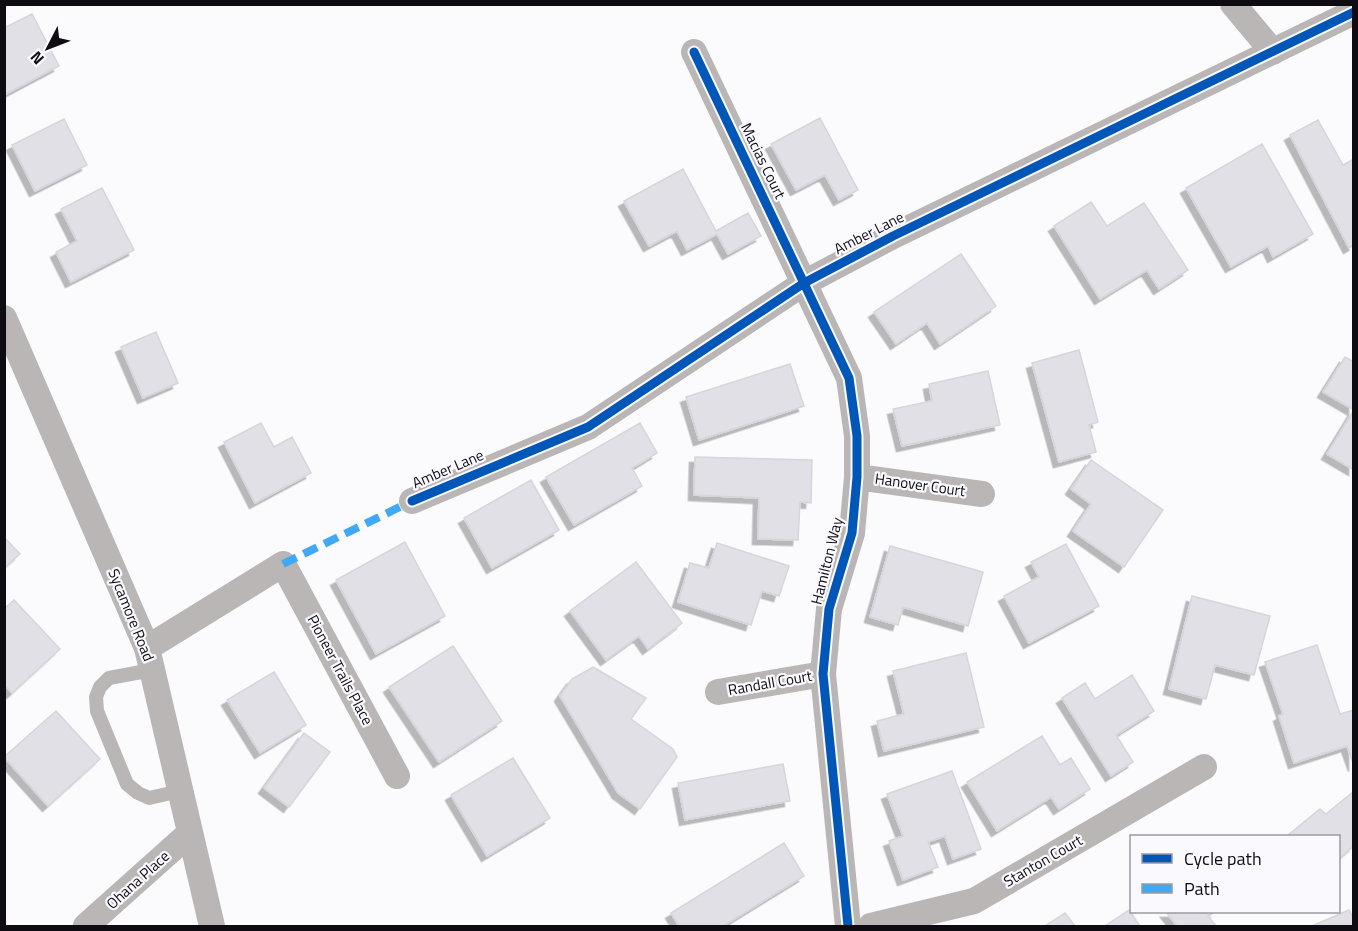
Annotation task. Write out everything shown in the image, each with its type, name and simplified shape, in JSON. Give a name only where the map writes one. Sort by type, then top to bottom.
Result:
[{"type":"street","points":[[1233,4],[1273,52]]},
{"type":"street","name":"Amber Lane","points":[[412,501],[588,427],[804,283],[893,236],[1353,12]]},
{"type":"street","name":"Macias Court","points":[[694,52],[804,283]]},
{"type":"street","name":"Hamilton Way","points":[[804,283],[849,378],[857,436],[857,477],[852,533],[829,609],[823,674],[848,927]]},
{"type":"street","name":"Sycamore Road","points":[[4,318],[149,659],[212,927]]},
{"type":"street","name":"Hanover Court","points":[[857,477],[982,494]]},
{"type":"street","name":"Pioneer Trails Place","points":[[149,659],[283,564],[397,776]]},
{"type":"street","name":"Randall Court","points":[[718,692],[823,674]]},
{"type":"street","name":"Stanton Court","points":[[871,927],[974,901],[1204,767]]},
{"type":"street","name":"Ohana Place","points":[[86,927],[190,833]]},
{"type":"lane","points":[[149,659],[109,678],[100,687],[96,697],[96,711],[127,784],[149,798],[180,791]]},
{"type":"building","points":[[32,14],[59,66],[4,95],[4,28]]},
{"type":"building","points":[[820,118],[858,190],[839,200],[825,175],[796,190],[771,144]]},
{"type":"building","points":[[64,119],[87,165],[35,191],[12,145]]},
{"type":"building","points":[[1318,120],[1343,165],[1354,159],[1354,245],[1349,248],[1290,135]]},
{"type":"building","points":[[1262,144],[1313,234],[1273,257],[1268,246],[1231,267],[1186,188]]},
{"type":"building","points":[[683,169],[716,231],[748,213],[761,236],[728,254],[717,234],[687,250],[677,231],[649,246],[624,201]]},
{"type":"building","points":[[102,188],[134,250],[71,282],[56,252],[77,241],[61,209]]},
{"type":"building","points":[[1091,202],[1107,226],[1144,203],[1188,270],[1159,289],[1147,270],[1100,299],[1054,226]]},
{"type":"building","points":[[961,254],[996,306],[940,344],[927,323],[896,344],[874,312]]},
{"type":"building","points":[[156,332],[178,383],[143,398],[121,347]]},
{"type":"building","points":[[1079,350],[1098,422],[1089,425],[1096,452],[1059,462],[1032,363]]},
{"type":"building","points":[[1345,357],[1354,362],[1354,410],[1323,392]]},
{"type":"building","points":[[790,364],[804,406],[699,440],[686,397]]},
{"type":"building","points":[[988,371],[1000,425],[902,446],[893,409],[932,401],[929,384]]},
{"type":"building","points":[[1354,410],[1354,470],[1327,454]]},
{"type":"building","points":[[261,423],[274,447],[292,437],[311,473],[255,503],[224,442]]},
{"type":"building","points":[[640,423],[657,453],[632,468],[642,486],[574,525],[546,477]]},
{"type":"building","points":[[695,457],[812,460],[811,503],[800,502],[798,540],[758,539],[759,498],[694,495]]},
{"type":"building","points":[[1091,460],[1163,510],[1124,567],[1073,531],[1091,504],[1071,489]]},
{"type":"building","points":[[531,480],[559,530],[492,568],[464,518]]},
{"type":"building","points":[[4,537],[20,554],[4,568]]},
{"type":"building","points":[[405,542],[445,616],[376,654],[336,580]]},
{"type":"building","points":[[717,543],[789,566],[779,596],[762,591],[751,625],[678,602],[690,563],[709,568]]},
{"type":"building","points":[[1066,544],[1099,606],[1029,643],[1004,596],[1039,577],[1031,562]]},
{"type":"building","points":[[890,546],[983,572],[968,626],[903,607],[898,625],[870,617]]},
{"type":"building","points":[[636,562],[682,623],[648,649],[639,636],[606,660],[570,611]]},
{"type":"building","points":[[1192,596],[1270,616],[1254,675],[1215,665],[1206,699],[1169,689]]},
{"type":"building","points":[[14,600],[60,649],[12,693],[4,685],[4,609]]},
{"type":"building","points":[[1317,645],[1340,714],[1354,710],[1354,766],[1347,746],[1294,763],[1279,716],[1283,714],[1265,662]]},
{"type":"building","points":[[453,646],[502,721],[439,762],[389,687]]},
{"type":"building","points":[[966,653],[984,727],[884,751],[877,721],[904,714],[893,671]]},
{"type":"building","points":[[593,667],[646,698],[631,719],[673,749],[677,757],[640,809],[618,793],[560,696],[572,679]]},
{"type":"building","points":[[274,672],[306,725],[260,753],[227,700]]},
{"type":"building","points":[[1132,675],[1154,711],[1116,735],[1133,762],[1111,776],[1062,698],[1085,683],[1095,699]]},
{"type":"building","points":[[56,711],[100,759],[48,806],[4,757]]},
{"type":"building","points":[[304,733],[330,752],[289,807],[264,788]]},
{"type":"building","points":[[1042,736],[1060,765],[1071,758],[1090,789],[1059,809],[1051,797],[997,831],[967,782]]},
{"type":"building","points":[[513,758],[550,818],[487,856],[451,795]]},
{"type":"building","points":[[783,764],[790,801],[685,820],[678,783]]},
{"type":"building","points":[[952,771],[981,849],[953,859],[945,836],[928,842],[938,867],[903,880],[889,841],[903,836],[887,794]]},
{"type":"building","points":[[1354,791],[1354,846],[1340,857],[1340,835],[1288,835],[1320,809],[1326,814]]},
{"type":"building","points":[[784,843],[804,876],[723,926],[679,926],[671,913]]},
{"type":"building","points":[[1129,910],[1140,926],[1105,926]]},
{"type":"building","points":[[1349,910],[1354,919],[1354,926],[1312,926]]},
{"type":"building","points":[[1065,913],[1075,926],[1045,926]]},
{"type":"building","points":[[1167,913],[1213,913],[1208,916],[1216,926],[1177,926]]},
{"type":"marked path","points":[[283,564],[412,501]]},
{"type":"cycle path","points":[[412,501],[588,427],[804,283],[893,236],[1354,12]]},
{"type":"cycle path","points":[[694,52],[849,378],[857,436],[857,477],[852,533],[829,609],[823,674],[848,926]]}]
